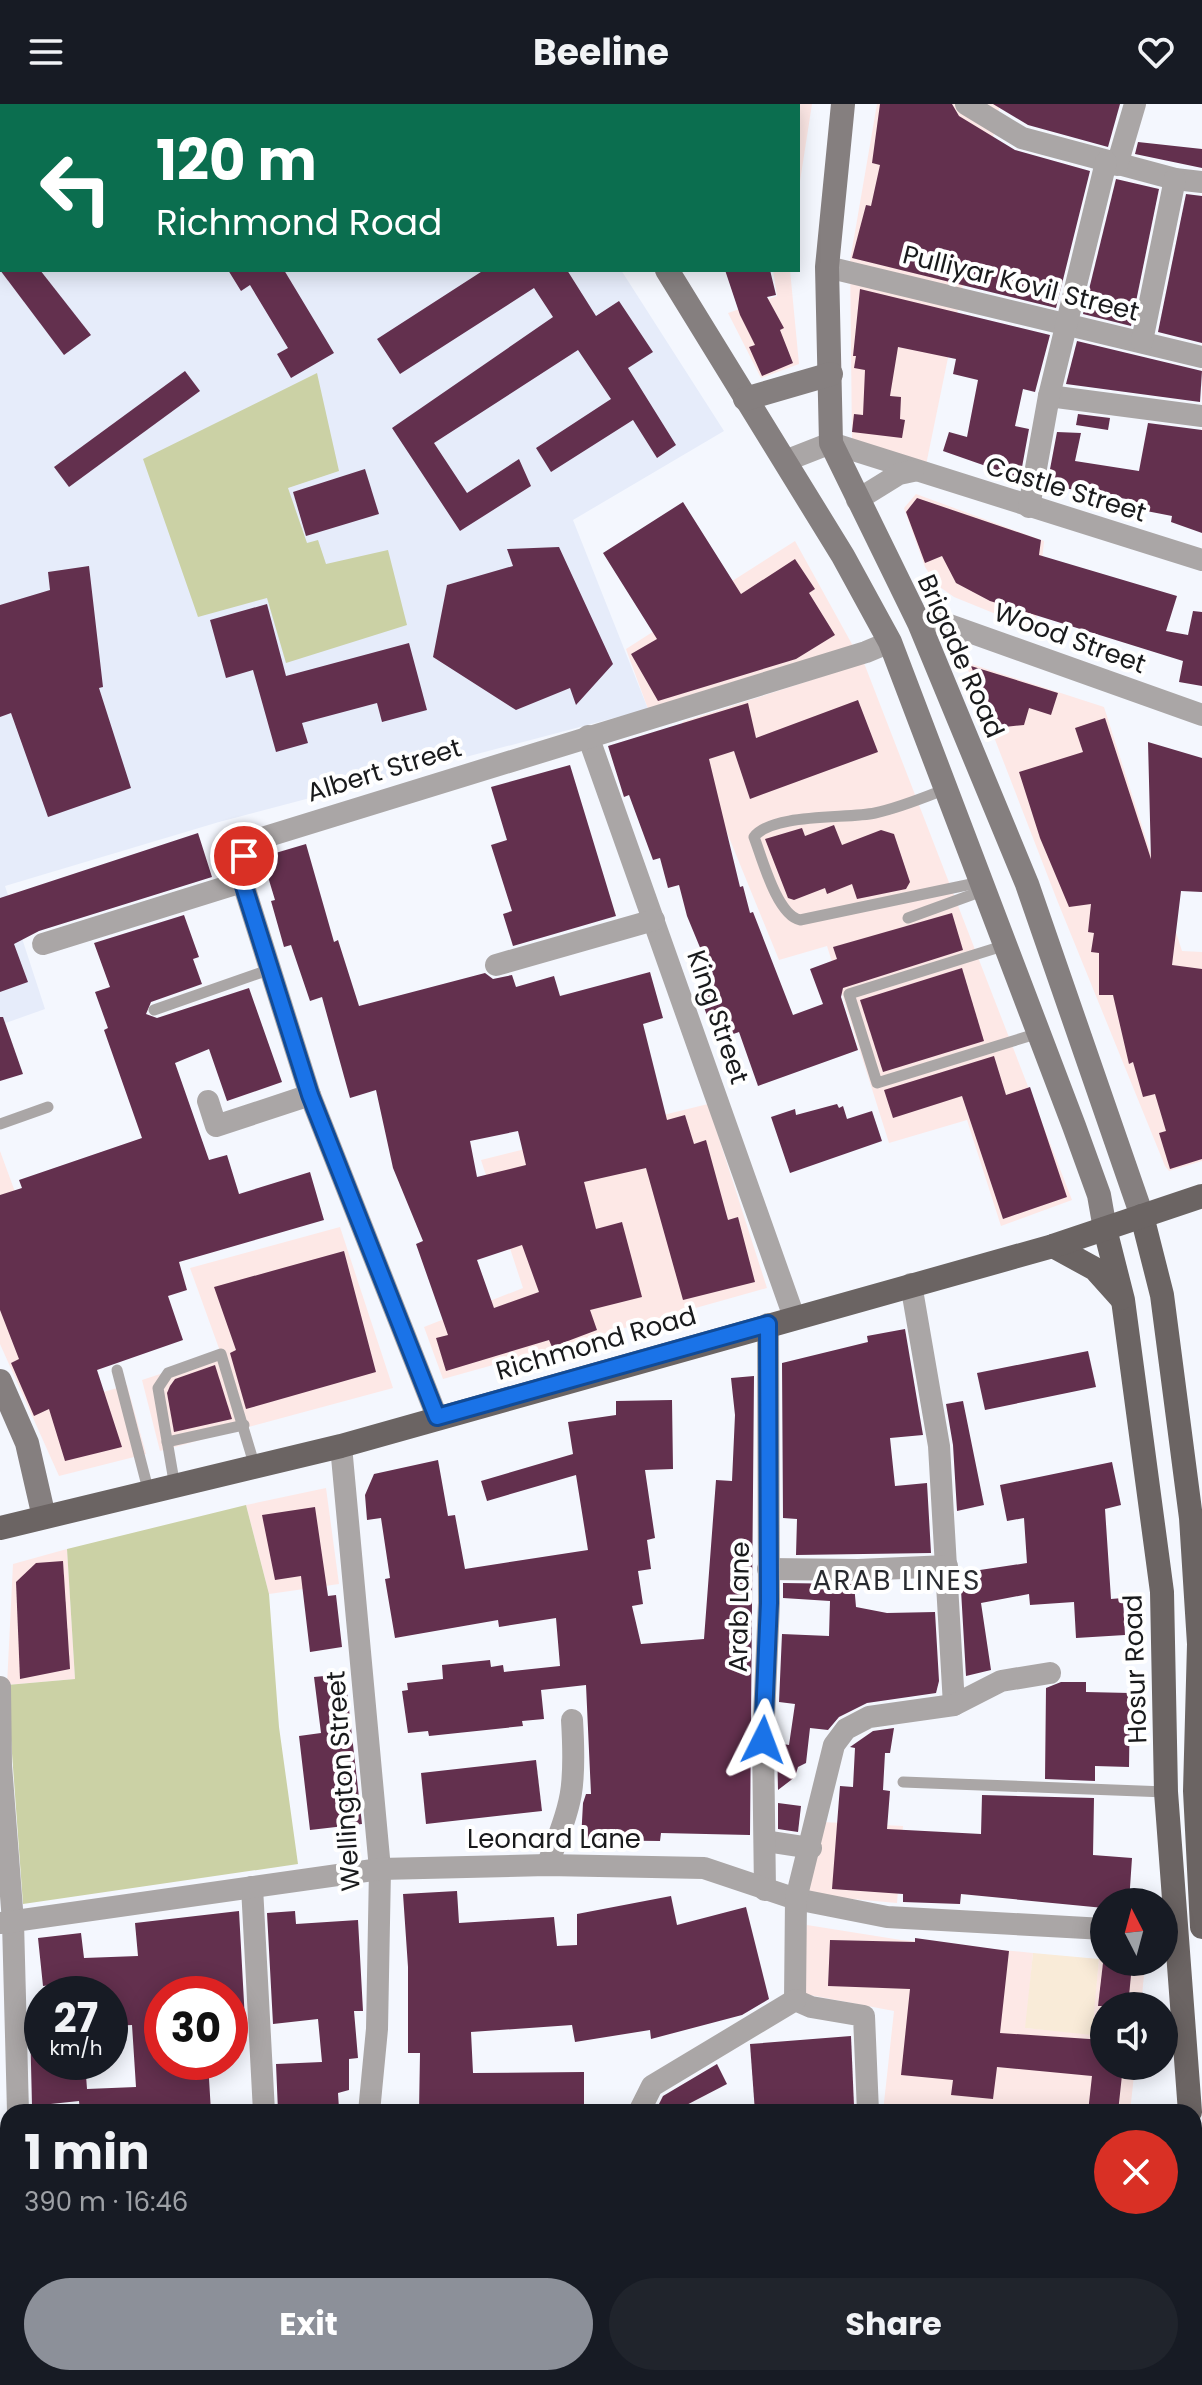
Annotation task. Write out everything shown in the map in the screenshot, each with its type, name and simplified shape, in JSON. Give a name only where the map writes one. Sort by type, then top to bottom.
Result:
[{"type":"main road","name":"Brigade Road","points":[[843,104],[827,267],[831,443],[919,623],[1027,884],[1142,1216]]},
{"type":"main road","points":[[668,272],[785,461],[890,642],[1099,1195],[1105,1229]]},
{"type":"main road","points":[[745,399],[831,374]]},
{"type":"main road","name":"Richmond Road","points":[[0,1528],[341,1446],[1053,1246],[1202,1196]]},
{"type":"main road","points":[[1142,1216],[1162,1295],[1191,1518],[1201,1647],[1195,1791],[1202,1930]]},
{"type":"main road","name":"Hosur Road","points":[[1105,1229],[1123,1300],[1162,1592],[1168,1888]]},
{"type":"main road","points":[[1053,1246],[1095,1269],[1123,1300]]},
{"type":"main road","points":[[0,1381],[27,1443],[44,1517]]},
{"type":"main road","name":"Hosur Road","points":[[1174,1976],[1189,2104]]},
{"type":"street","points":[[966,104],[1022,138],[1175,179],[1202,182]]},
{"type":"street","points":[[1029,507],[1049,396],[1067,322],[1112,163],[1135,104]]},
{"type":"street","points":[[1142,341],[1175,179]]},
{"type":"street","name":"Pulliyar Kovil Street","points":[[827,267],[1067,322],[1202,357]]},
{"type":"street","points":[[1049,396],[1202,416]]},
{"type":"street","points":[[785,461],[831,443]]},
{"type":"street","name":"Castle Street","points":[[831,443],[1202,560]]},
{"type":"street","points":[[857,500],[899,474],[913,471]]},
{"type":"street","name":"Wood Street","points":[[919,623],[944,623],[1202,715]]},
{"type":"street","name":"Albert Street","points":[[242,882],[244,856],[252,841],[866,652],[890,642]]},
{"type":"street","name":"King Street","points":[[588,736],[794,1317]]},
{"type":"street","points":[[43,944],[242,882],[310,1095],[437,1417]]},
{"type":"street","points":[[496,965],[654,920]]},
{"type":"street","points":[[208,1101],[216,1126],[310,1095]]},
{"type":"street","points":[[911,1284],[939,1446],[954,1705]]},
{"type":"street","name":"Arab Lane","points":[[765,1890],[763,1740],[768,1569],[768,1324]]},
{"type":"street","name":"Wellington Street","points":[[341,1446],[380,1869],[377,2029],[370,2104]]},
{"type":"street","points":[[768,1569],[858,1570],[947,1566]]},
{"type":"street","points":[[795,2000],[796,1899],[811,1848],[825,1769],[834,1745],[846,1729],[869,1717],[954,1705],[1001,1681],[1050,1673]]},
{"type":"street","points":[[0,1687],[7,1922],[18,2104]]},
{"type":"street","points":[[547,1865],[567,1819],[575,1785],[572,1720]]},
{"type":"street","points":[[765,1841],[811,1848]]},
{"type":"street","name":"Leonard Lane","points":[[7,1922],[380,1869],[547,1865],[704,1868],[796,1899],[887,1917],[1090,1928]]},
{"type":"street","points":[[252,1887],[264,2104]]},
{"type":"street","points":[[1178,1931],[1202,1930]]},
{"type":"street","points":[[643,2104],[652,2086],[795,2000]]},
{"type":"street","points":[[795,2000],[811,2007],[864,2016],[868,2104]]},
{"type":"lane","points":[[946,789],[874,814],[825,816],[790,822],[758,832],[754,837],[778,897],[794,919],[808,920],[983,886]]},
{"type":"lane","points":[[908,918],[983,886]]},
{"type":"lane","points":[[1007,945],[849,994],[877,1083],[1039,1033]]},
{"type":"lane","points":[[154,1010],[271,969]]},
{"type":"lane","points":[[0,1124],[48,1107]]},
{"type":"lane","points":[[175,1488],[158,1388],[168,1373],[221,1354],[255,1467]]},
{"type":"lane","points":[[117,1370],[150,1494]]},
{"type":"lane","points":[[167,1442],[244,1425]]},
{"type":"lane","points":[[903,1782],[1166,1792]]},
{"type":"shaded area","points":[[800,104],[812,104],[800,181]]},
{"type":"shaded area","points":[[877,104],[1000,104],[926,465],[852,439],[850,261]]},
{"type":"shaded area","points":[[0,272],[622,272],[724,431],[573,520],[648,709],[219,822],[5,886],[45,1009],[0,1025]]},
{"type":"shaded area","points":[[773,272],[790,272],[799,364],[761,378],[728,313],[777,296]]},
{"type":"shaded area","points":[[916,494],[1044,541],[1035,630],[954,597],[937,585],[925,567],[904,508]]},
{"type":"shaded area","points":[[795,541],[853,646],[648,709],[626,649]]},
{"type":"shaded area","points":[[965,662],[1104,707],[1182,951],[1202,952],[1202,1161],[1169,1171],[1165,1166]]},
{"type":"shaded area","points":[[864,663],[1072,1200],[1001,1226],[967,1120],[889,1143],[827,946],[779,960],[682,722]]},
{"type":"shaded area","points":[[708,1104],[767,1288],[443,1379],[424,1327],[523,1288],[481,1160]]},
{"type":"shaded area","points":[[0,1151],[90,1396],[127,1385],[146,1454],[59,1476],[0,1344]]},
{"type":"shaded area","points":[[340,1227],[393,1388],[160,1451],[142,1380],[221,1354],[190,1268]]},
{"type":"shaded area","points":[[326,1488],[339,1584],[269,1594],[246,1505]]},
{"type":"shaded area","points":[[67,1549],[75,1679],[7,1685],[13,1564]]},
{"type":"shaded area","points":[[822,1822],[903,1826],[897,1903],[808,1895]]},
{"type":"shaded area","points":[[807,1925],[901,1940],[1033,1953],[1026,2028],[1090,2034],[1090,2080],[1133,2080],[1131,2104],[884,2104],[894,2011],[799,1993]]},
{"type":"shaded area","points":[[1033,1953],[1090,1958],[1090,1976],[1097,1976],[1096,1992],[1090,1992],[1090,2035],[1025,2028]]},
{"type":"shaded area","points":[[1097,1976],[1144,1976],[1142,1992],[1095,1992]]},
{"type":"green space","points":[[317,373],[339,471],[288,488],[307,543],[318,540],[326,564],[388,550],[407,625],[286,663],[267,598],[198,617],[143,459]]},
{"type":"green space","points":[[246,1505],[269,1594],[279,1727],[298,1864],[23,1904],[7,1685],[75,1679],[67,1549]]},
{"type":"building","points":[[880,104],[952,104],[959,116],[1015,150],[1090,171],[1056,308],[852,258],[866,205],[871,206],[880,165],[872,163]]},
{"type":"building","points":[[993,104],[1120,104],[1108,147],[1028,125]]},
{"type":"building","points":[[1138,142],[1202,149],[1202,168],[1135,154]]},
{"type":"building","points":[[1116,179],[1159,189],[1131,326],[1083,314]]},
{"type":"building","points":[[1186,194],[1202,196],[1202,343],[1158,332]]},
{"type":"building","points":[[2,272],[42,272],[91,335],[64,355]]},
{"type":"building","points":[[229,272],[285,272],[334,353],[291,378],[277,354],[288,348],[250,285],[241,291]]},
{"type":"building","points":[[481,272],[568,272],[596,316],[619,301],[653,352],[628,368],[676,445],[657,458],[633,420],[551,472],[536,448],[611,399],[578,350],[434,443],[467,493],[519,459],[531,486],[460,531],[392,428],[553,317],[534,288],[400,374],[377,339]]},
{"type":"building","points":[[726,272],[770,272],[776,295],[767,297],[784,328],[780,330],[793,363],[762,376],[749,347],[755,345],[740,315]]},
{"type":"building","points":[[860,289],[1050,335],[1035,392],[1023,389],[1015,426],[1029,429],[1020,478],[943,451],[949,432],[967,437],[978,380],[953,374],[956,359],[898,347],[890,396],[901,397],[900,419],[905,420],[902,438],[852,432],[854,414],[863,415],[865,370],[854,368],[856,356],[853,356]]},
{"type":"building","points":[[1077,341],[1202,371],[1200,402],[1066,384]]},
{"type":"building","points":[[185,371],[200,391],[69,487],[54,467]]},
{"type":"building","points":[[1078,414],[1110,418],[1108,430],[1076,425]]},
{"type":"building","points":[[1148,423],[1202,430],[1202,533],[1171,522],[1172,516],[1131,508],[1132,500],[1047,485],[1057,432],[1081,433],[1075,461],[1139,471]]},
{"type":"building","points":[[365,469],[379,514],[306,536],[293,492]]},
{"type":"building","points":[[917,498],[1041,540],[1039,555],[1177,596],[1166,631],[1188,635],[1193,611],[1202,612],[1202,686],[1179,682],[1183,661],[990,601],[956,583],[942,556],[925,563],[906,512]]},
{"type":"building","points":[[683,502],[741,594],[795,559],[815,589],[809,593],[835,635],[796,659],[658,701],[631,654],[657,639],[603,553]]},
{"type":"building","points":[[559,547],[613,664],[576,705],[570,688],[516,710],[433,657],[447,585],[513,566],[507,549]]},
{"type":"building","points":[[89,566],[103,687],[99,688],[131,788],[48,817],[11,713],[0,717],[0,605],[50,590],[48,572]]},
{"type":"building","points":[[267,604],[286,676],[409,643],[427,710],[382,722],[377,703],[302,723],[308,743],[276,752],[253,670],[226,678],[210,620]]},
{"type":"building","points":[[971,666],[1058,693],[1051,715],[1029,708],[1024,725],[995,728]]},
{"type":"building","points":[[858,700],[878,752],[750,799],[734,751],[709,759],[740,887],[743,886],[750,913],[753,912],[793,1015],[823,1004],[810,969],[837,959],[833,947],[952,913],[963,950],[843,988],[841,997],[858,1050],[758,1086],[739,1032],[719,1039],[717,1033],[714,1035],[696,985],[713,979],[687,916],[679,885],[668,888],[660,858],[653,860],[629,795],[624,797],[608,746],[748,703],[756,738]]},
{"type":"building","points":[[1105,718],[1151,859],[1148,742],[1202,758],[1202,892],[1181,891],[1172,965],[1202,969],[1202,1159],[1170,1169],[1159,1133],[1166,1131],[1155,1094],[1143,1097],[1133,1062],[1129,1064],[1113,995],[1099,995],[1099,953],[1091,952],[1094,933],[1088,932],[1091,904],[1069,907],[1040,838],[1019,772],[1083,752],[1075,728]]},
{"type":"building","points":[[570,765],[616,916],[513,946],[503,914],[512,911],[491,845],[507,840],[491,787]]},
{"type":"building","points":[[834,825],[842,845],[881,830],[894,834],[910,882],[906,889],[857,899],[852,884],[827,894],[825,888],[794,900],[788,898],[765,839],[802,828],[805,836]]},
{"type":"building","points":[[198,833],[212,877],[39,931],[14,944],[28,982],[0,992],[0,898]]},
{"type":"building","points":[[306,844],[334,942],[338,940],[359,1006],[485,973],[493,979],[512,975],[516,987],[554,976],[560,996],[650,972],[663,1018],[643,1024],[667,1120],[685,1115],[694,1144],[706,1140],[728,1220],[738,1217],[755,1282],[683,1300],[646,1168],[584,1182],[596,1229],[622,1222],[642,1297],[590,1310],[597,1330],[552,1347],[549,1340],[446,1371],[436,1338],[448,1335],[416,1244],[423,1241],[393,1168],[376,1090],[350,1098],[322,997],[310,1001],[291,945],[284,947],[271,901],[275,900],[262,857]],"holes":[[[518,1131],[526,1165],[477,1177],[470,1141]],[[522,1245],[539,1292],[494,1308],[477,1260]]]},
{"type":"building","points":[[184,915],[199,957],[193,959],[202,984],[151,1002],[146,1014],[157,1018],[249,988],[282,1082],[227,1101],[209,1049],[175,1063],[209,1160],[227,1155],[239,1194],[310,1172],[324,1220],[179,1262],[187,1290],[168,1296],[183,1340],[97,1370],[122,1447],[65,1461],[49,1409],[34,1416],[11,1363],[19,1359],[0,1310],[0,1195],[22,1188],[19,1180],[142,1138],[104,1030],[108,1028],[95,992],[110,987],[94,943]]},
{"type":"building","points":[[962,968],[984,1041],[883,1072],[860,1000]]},
{"type":"building","points":[[0,1017],[3,1017],[23,1074],[0,1081]]},
{"type":"building","points":[[994,1056],[1006,1095],[1030,1087],[1067,1197],[1003,1219],[962,1096],[893,1118],[884,1090]]},
{"type":"building","points":[[837,1104],[839,1108],[843,1106],[847,1119],[872,1111],[882,1141],[790,1173],[771,1117],[795,1109],[796,1115]]},
{"type":"building","points":[[344,1251],[376,1372],[246,1409],[230,1353],[236,1350],[214,1287]]},
{"type":"building","points":[[905,1329],[923,1435],[890,1438],[895,1486],[927,1483],[931,1553],[796,1555],[797,1519],[783,1518],[782,1363],[868,1342],[867,1336]]},
{"type":"building","points":[[1088,1351],[1096,1387],[985,1410],[977,1373]]},
{"type":"building","points":[[215,1365],[232,1419],[174,1432],[167,1393],[170,1386],[175,1379]]},
{"type":"building","points":[[754,1376],[750,1835],[661,1833],[660,1841],[581,1840],[583,1803],[586,1794],[591,1794],[586,1685],[541,1690],[544,1719],[522,1721],[523,1726],[429,1736],[428,1731],[408,1733],[402,1691],[408,1690],[407,1683],[443,1679],[442,1665],[490,1660],[491,1667],[503,1665],[504,1672],[560,1666],[556,1618],[499,1627],[498,1620],[395,1638],[385,1579],[390,1578],[381,1518],[367,1520],[365,1495],[374,1474],[438,1460],[448,1516],[455,1515],[465,1569],[588,1550],[576,1475],[487,1501],[481,1481],[573,1454],[568,1422],[616,1415],[616,1401],[672,1400],[673,1469],[645,1470],[655,1538],[647,1540],[651,1569],[638,1571],[643,1604],[632,1606],[641,1644],[704,1639],[716,1480],[732,1481],[735,1415],[731,1378]]},
{"type":"building","points":[[963,1401],[984,1505],[957,1511],[953,1445],[946,1404]]},
{"type":"building","points":[[1112,1462],[1121,1505],[1105,1509],[1111,1599],[1123,1598],[1125,1635],[1076,1638],[1074,1602],[1030,1605],[1029,1594],[981,1603],[991,1670],[966,1676],[960,1573],[1027,1563],[1024,1518],[1007,1521],[1000,1485]]},
{"type":"building","points":[[315,1507],[328,1596],[336,1595],[342,1647],[310,1652],[301,1576],[275,1580],[262,1515]]},
{"type":"building","points":[[63,1561],[70,1669],[20,1679],[16,1582],[36,1563]]},
{"type":"building","points":[[783,1583],[854,1584],[856,1607],[887,1613],[935,1612],[939,1681],[936,1693],[867,1703],[839,1717],[828,1730],[810,1728],[806,1763],[798,1767],[795,1777],[778,1790],[777,1743],[789,1745],[795,1704],[779,1702],[782,1634],[829,1636],[830,1601],[783,1598]]},
{"type":"building","points":[[345,1674],[362,1824],[310,1830],[299,1736],[321,1733],[314,1677]]},
{"type":"building","points":[[1061,1682],[1086,1682],[1086,1692],[1130,1693],[1129,1767],[1095,1766],[1095,1781],[1045,1779],[1046,1688]]},
{"type":"building","points":[[894,1728],[890,1753],[885,1753],[883,1790],[890,1791],[887,1829],[981,1834],[982,1795],[1094,1798],[1093,1855],[1132,1858],[1130,1888],[1090,1888],[1090,1907],[961,1894],[960,1904],[903,1902],[903,1894],[832,1889],[840,1786],[853,1787],[855,1748],[850,1747],[873,1731]]},
{"type":"building","points":[[536,1760],[542,1811],[426,1824],[421,1773]]},
{"type":"building","points":[[778,1803],[801,1806],[798,1832],[778,1829]]},
{"type":"building","points":[[457,1891],[459,1923],[554,1917],[557,1946],[577,1945],[577,1914],[671,1896],[677,1925],[746,1907],[769,1999],[742,2015],[651,2039],[650,2030],[575,2042],[572,2025],[471,2032],[473,2073],[584,2072],[584,2104],[419,2104],[420,2053],[408,2053],[408,1967],[403,1894]]},
{"type":"building","points":[[239,1911],[243,1976],[144,1976],[144,2080],[209,2080],[211,2104],[79,2104],[79,2101],[32,2104],[31,2080],[86,2080],[87,2089],[136,2087],[132,2025],[128,2025],[128,1976],[42,1976],[38,1938],[81,1933],[84,1958],[138,1956],[135,1923]]},
{"type":"building","points":[[295,1911],[296,1924],[358,1920],[363,2011],[354,2011],[358,2058],[349,2059],[349,2090],[338,2093],[339,2104],[278,2104],[276,2064],[322,2062],[318,2019],[273,2024],[267,1913]]},
{"type":"building","points":[[915,1938],[1009,1951],[1000,2033],[1090,2039],[1090,2076],[997,2067],[993,2099],[951,2095],[953,2080],[901,2075],[910,1989],[828,1986],[830,1940],[915,1942]]},
{"type":"building","points":[[1101,1976],[1131,1976],[1129,1992],[1100,1992]]},
{"type":"building","points":[[851,2036],[854,2104],[754,2104],[750,2044]]},
{"type":"building","points":[[717,2064],[727,2084],[688,2104],[659,2104],[663,2096]]},
{"type":"building","points":[[1092,2080],[1121,2080],[1119,2104],[1089,2104]]},
{"type":"district","name":"ARAB LINES","points":[[897,1580]]},
{"type":"route","points":[[244,856],[241,877],[310,1095],[437,1417],[768,1324],[769,1603],[763,1740]]}]
